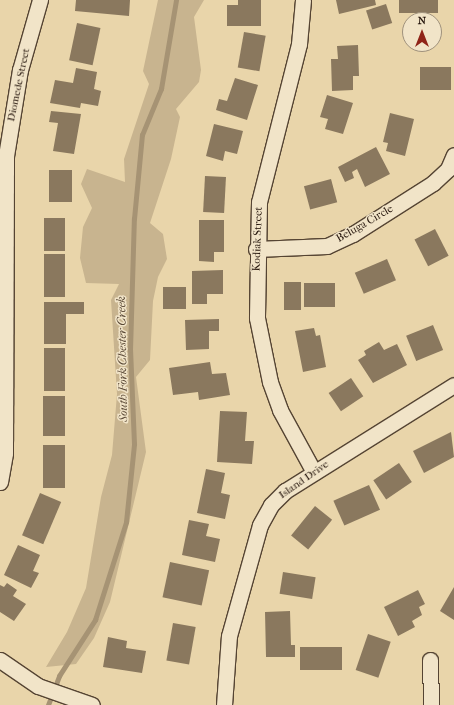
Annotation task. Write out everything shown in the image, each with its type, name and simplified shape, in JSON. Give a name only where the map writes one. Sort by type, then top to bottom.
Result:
[{"type":"street","name":"Diomede Street","points":[[0,482],[5,453],[6,156],[20,70],[40,0]]},
{"type":"street","name":"Kodiak Street","points":[[303,0],[299,44],[259,202],[256,249],[261,354],[280,410],[314,472]]},
{"type":"street","name":"Beluga Circle","points":[[256,249],[327,246],[352,234],[433,183],[448,169],[454,155]]},
{"type":"street","name":"Island Drive","points":[[225,705],[229,636],[260,525],[271,505],[285,491],[454,385]]},
{"type":"street","points":[[0,660],[38,686],[69,700],[92,705]]},
{"type":"street","points":[[430,660],[430,705]]},
{"type":"street","points":[[220,705],[225,705]]},
{"type":"shaded area","points":[[158,0],[204,0],[194,17],[201,70],[199,82],[176,109],[180,117],[171,159],[150,223],[163,234],[167,259],[158,277],[153,301],[150,360],[136,377],[146,452],[110,602],[94,638],[76,664],[46,667],[67,632],[86,588],[101,497],[112,455],[117,394],[111,300],[119,284],[86,283],[80,258],[83,227],[92,208],[81,184],[87,169],[125,182],[124,159],[149,84],[143,71]]},
{"type":"building","points":[[76,0],[130,0],[129,16],[75,11]]},
{"type":"building","points":[[238,0],[261,0],[261,26],[227,26],[227,5],[238,5]]},
{"type":"building","points":[[336,0],[375,0],[376,5],[339,14]]},
{"type":"building","points":[[399,0],[438,0],[438,12],[399,13]]},
{"type":"building","points":[[386,4],[392,23],[372,30],[366,10]]},
{"type":"building","points":[[77,23],[100,28],[93,65],[69,60]]},
{"type":"building","points":[[244,32],[266,36],[259,71],[238,67]]},
{"type":"building","points":[[358,45],[359,76],[353,76],[353,90],[332,91],[331,59],[338,59],[337,46]]},
{"type":"building","points":[[420,67],[451,67],[451,90],[420,90]]},
{"type":"building","points":[[76,68],[97,72],[94,89],[101,91],[98,106],[81,103],[80,108],[50,103],[55,80],[73,83]]},
{"type":"building","points":[[235,78],[258,85],[247,120],[216,110],[219,99],[227,101]]},
{"type":"building","points":[[327,95],[353,103],[343,134],[325,129],[328,119],[320,117]]},
{"type":"building","points":[[51,111],[81,114],[74,154],[53,151],[58,123],[49,122]]},
{"type":"building","points":[[390,113],[414,119],[405,156],[386,151],[388,143],[383,142]]},
{"type":"building","points":[[214,124],[243,131],[237,154],[225,151],[223,161],[206,156]]},
{"type":"building","points":[[376,147],[390,174],[365,187],[357,169],[352,172],[354,178],[345,182],[338,167]]},
{"type":"building","points":[[49,170],[72,170],[72,202],[49,202]]},
{"type":"building","points":[[205,176],[226,177],[224,213],[203,212]]},
{"type":"building","points":[[331,179],[337,202],[310,209],[304,186]]},
{"type":"building","points":[[44,218],[65,218],[65,251],[44,251]]},
{"type":"building","points":[[199,220],[224,220],[224,252],[214,252],[214,262],[199,261]]},
{"type":"building","points":[[435,229],[449,256],[428,266],[415,239]]},
{"type":"building","points":[[44,254],[65,254],[65,297],[44,297]]},
{"type":"building","points":[[387,259],[396,280],[364,294],[355,273]]},
{"type":"building","points":[[223,270],[223,294],[207,294],[207,304],[192,304],[192,271]]},
{"type":"building","points":[[284,282],[301,282],[301,310],[284,310]]},
{"type":"building","points":[[304,283],[335,283],[335,307],[304,307]]},
{"type":"building","points":[[163,287],[186,287],[186,309],[163,309]]},
{"type":"building","points":[[44,302],[84,302],[84,314],[66,314],[66,344],[44,344]]},
{"type":"building","points":[[219,319],[219,331],[209,331],[209,349],[186,350],[185,320]]},
{"type":"building","points":[[433,325],[443,350],[416,361],[406,336]]},
{"type":"building","points":[[314,328],[316,336],[320,335],[326,367],[303,372],[295,331]]},
{"type":"building","points":[[379,342],[384,350],[397,344],[407,365],[373,383],[358,360],[366,355],[364,351]]},
{"type":"building","points":[[44,348],[65,348],[65,391],[44,391]]},
{"type":"building","points":[[210,362],[212,374],[226,373],[230,395],[199,400],[198,392],[173,395],[169,368]]},
{"type":"building","points":[[351,378],[363,396],[341,411],[329,393]]},
{"type":"building","points":[[43,396],[65,396],[65,436],[43,436]]},
{"type":"building","points":[[220,411],[247,412],[245,441],[254,441],[252,464],[217,462]]},
{"type":"building","points":[[451,432],[454,457],[424,473],[413,451]]},
{"type":"building","points":[[43,445],[65,445],[65,488],[43,488]]},
{"type":"building","points":[[399,463],[412,482],[386,499],[373,480]]},
{"type":"building","points":[[206,469],[225,473],[221,493],[230,495],[225,519],[197,513]]},
{"type":"building","points":[[369,485],[380,510],[344,526],[333,501]]},
{"type":"building","points":[[40,493],[61,502],[43,544],[22,535]]},
{"type":"building","points":[[315,506],[332,520],[308,549],[291,536]]},
{"type":"building","points":[[189,520],[209,524],[206,536],[220,539],[215,562],[182,555]]},
{"type":"building","points":[[18,545],[40,555],[33,571],[39,573],[31,588],[4,575]]},
{"type":"building","points":[[170,562],[209,570],[202,606],[163,597]]},
{"type":"building","points":[[283,572],[316,577],[312,599],[280,594]]},
{"type":"building","points":[[7,583],[17,590],[13,596],[26,604],[14,621],[0,612],[0,585],[4,587]]},
{"type":"building","points":[[454,587],[454,620],[440,611]]},
{"type":"building","points":[[418,590],[425,604],[419,607],[422,615],[412,621],[415,627],[398,636],[384,607]]},
{"type":"building","points":[[290,611],[291,645],[295,645],[295,657],[266,657],[265,612]]},
{"type":"building","points":[[173,623],[196,627],[189,664],[166,660]]},
{"type":"building","points":[[368,634],[391,642],[378,678],[356,670]]},
{"type":"building","points":[[108,637],[127,641],[126,648],[146,651],[142,673],[103,667]]},
{"type":"building","points":[[300,647],[342,647],[342,670],[300,670]]},
{"type":"waterway","name":"South Fork Chester Creek","points":[[48,705],[59,676],[95,620],[126,522],[134,444],[130,350],[134,219],[142,135],[161,89],[176,0]]}]
